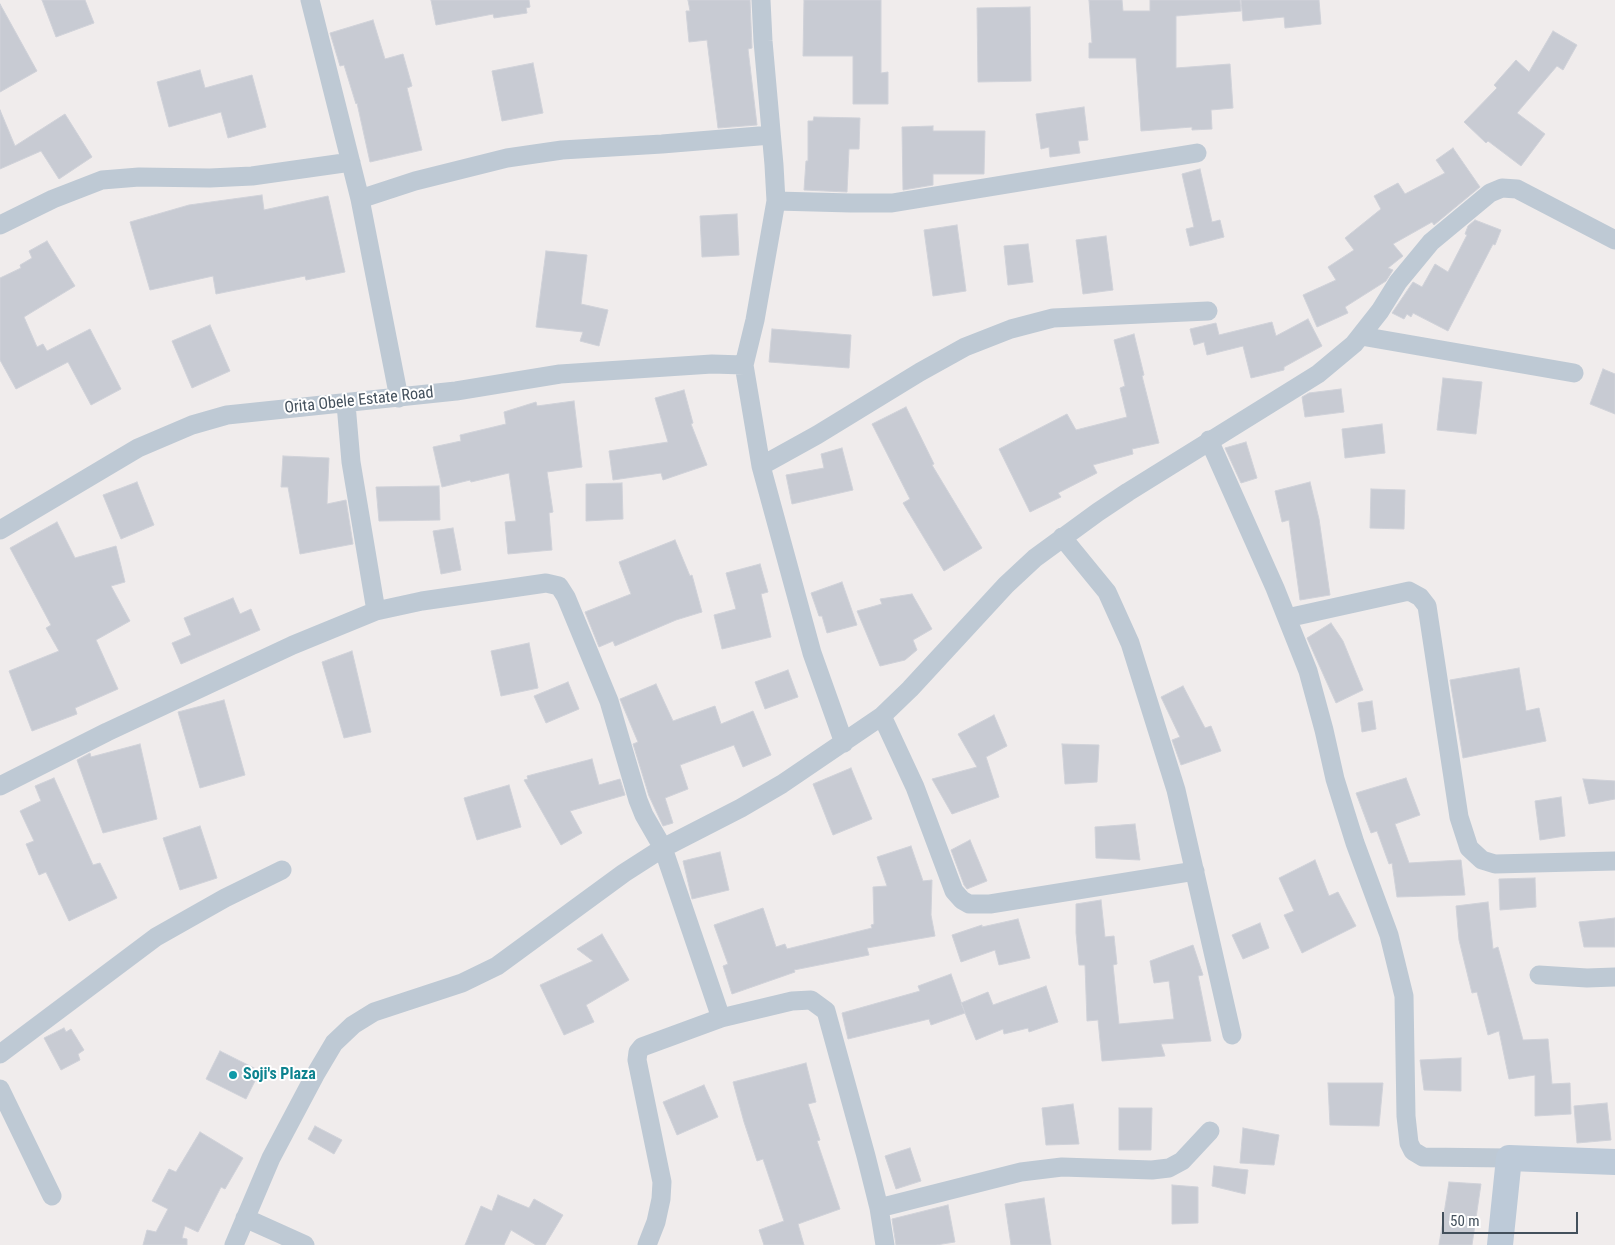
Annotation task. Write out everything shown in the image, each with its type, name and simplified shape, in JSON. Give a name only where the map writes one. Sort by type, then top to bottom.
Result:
[{"type":"street","points":[[310,0],[360,199],[399,398]]},
{"type":"street","points":[[761,0],[776,201],[755,320],[744,365],[761,466],[812,653],[844,743]]},
{"type":"street","points":[[360,199],[415,180],[516,157],[562,150],[662,144],[771,134]]},
{"type":"street","points":[[776,201],[892,203],[1197,153]]},
{"type":"street","points":[[0,225],[53,198],[102,180],[139,177],[210,178],[252,176],[351,162]]},
{"type":"street","points":[[234,1245],[271,1158],[315,1075],[334,1043],[353,1025],[374,1012],[462,983],[497,966],[624,873],[663,848],[757,799],[882,716],[910,689],[1006,584],[1035,558],[1098,512],[1209,440],[1318,374],[1361,336],[1380,311],[1398,282],[1431,242],[1490,193],[1502,188],[1517,189],[1615,240]]},
{"type":"street","points":[[761,466],[965,347],[1011,329],[1053,318],[1208,311]]},
{"type":"street","points":[[1361,336],[1574,373]]},
{"type":"street","name":"Orita Obele Estate Road","points":[[0,530],[138,448],[192,425],[227,415],[456,391],[560,374],[712,364],[744,365]]},
{"type":"street","points":[[346,404],[351,462],[376,611]]},
{"type":"street","points":[[1209,440],[1287,618],[1308,671],[1335,779],[1355,842],[1389,935],[1404,996],[1406,1116],[1409,1143],[1413,1151],[1423,1156],[1615,1162]]},
{"type":"street","points":[[1062,537],[1107,592],[1130,643],[1176,790],[1232,1035]]},
{"type":"street","points":[[0,786],[108,732],[293,645],[376,611],[422,601],[546,583],[559,586],[566,597],[609,701],[644,814],[663,848],[721,1018]]},
{"type":"street","points":[[1287,618],[1409,592],[1420,597],[1427,606],[1459,816],[1469,848],[1482,860],[1495,864],[1615,861]]},
{"type":"street","points":[[882,716],[915,786],[954,891],[962,900],[969,904],[990,904],[1195,871]]},
{"type":"street","points":[[0,1054],[156,937],[225,898],[282,870]]},
{"type":"street","points":[[1539,975],[1615,978]]},
{"type":"street","points":[[647,1245],[656,1222],[661,1200],[662,1182],[637,1060],[638,1052],[642,1047],[721,1018],[792,1001],[811,1000],[826,1011],[879,1208],[885,1245]]},
{"type":"street","points":[[0,1089],[52,1196]]},
{"type":"street","points":[[879,1208],[1021,1172],[1062,1167],[1152,1170],[1168,1168],[1182,1161],[1210,1131]]},
{"type":"street","points":[[1500,1245],[1509,1158]]},
{"type":"street","points":[[245,1218],[304,1245]]},
{"type":"building","points":[[42,0],[85,0],[94,23],[56,37]]},
{"type":"building","points":[[431,0],[529,0],[530,7],[526,8],[527,13],[494,18],[493,14],[436,25]]},
{"type":"building","points":[[688,0],[750,0],[752,48],[748,49],[757,125],[718,128],[707,40],[689,42],[686,11],[690,11]]},
{"type":"building","points":[[804,0],[881,0],[881,73],[888,72],[888,104],[853,104],[853,56],[803,56]]},
{"type":"building","points":[[1089,0],[1122,0],[1123,11],[1150,11],[1150,0],[1240,0],[1241,11],[1176,16],[1176,68],[1230,64],[1233,108],[1211,110],[1212,129],[1192,130],[1192,127],[1141,131],[1136,58],[1089,58],[1089,43],[1092,43]]},
{"type":"building","points":[[1241,0],[1319,0],[1321,24],[1285,28],[1284,17],[1243,21]]},
{"type":"building","points":[[0,4],[37,71],[0,92]]},
{"type":"building","points":[[1030,7],[1031,81],[978,82],[977,8]]},
{"type":"building","points":[[373,20],[385,59],[403,54],[412,86],[407,88],[422,150],[370,162],[357,103],[344,65],[340,66],[330,33]]},
{"type":"building","points":[[1553,31],[1577,45],[1563,70],[1557,66],[1517,113],[1545,134],[1521,166],[1488,141],[1486,143],[1464,122],[1497,88],[1494,85],[1516,60],[1529,72]]},
{"type":"building","points":[[533,63],[543,113],[502,121],[492,71]]},
{"type":"building","points":[[200,70],[205,88],[252,75],[266,127],[228,138],[221,112],[169,127],[157,82]]},
{"type":"building","points":[[1084,107],[1088,140],[1078,141],[1080,153],[1050,157],[1049,147],[1041,149],[1036,114]]},
{"type":"building","points":[[0,110],[15,146],[65,114],[92,157],[59,179],[41,151],[0,169]]},
{"type":"building","points":[[814,117],[860,118],[859,149],[849,149],[847,192],[804,190],[806,161],[808,161],[808,121],[813,121]]},
{"type":"building","points":[[933,126],[933,131],[985,131],[984,174],[933,174],[933,185],[903,190],[902,127]]},
{"type":"building","points":[[1453,148],[1480,187],[1434,225],[1432,222],[1393,244],[1403,256],[1388,268],[1393,270],[1386,281],[1345,307],[1348,313],[1317,327],[1303,295],[1336,280],[1328,267],[1354,250],[1345,238],[1381,209],[1374,196],[1398,183],[1405,194],[1445,173],[1436,160]]},
{"type":"building","points":[[1200,169],[1212,222],[1220,220],[1224,237],[1190,246],[1186,229],[1194,227],[1182,174]]},
{"type":"building","points":[[262,195],[264,210],[328,196],[345,272],[306,280],[305,276],[216,294],[213,276],[150,290],[130,222],[189,205]]},
{"type":"building","points":[[737,214],[739,255],[702,257],[700,216]]},
{"type":"building","points":[[1475,220],[1501,230],[1495,245],[1493,244],[1448,331],[1413,313],[1411,317],[1407,314],[1404,319],[1392,313],[1413,282],[1422,287],[1435,264],[1448,272],[1467,235],[1465,234],[1468,226]]},
{"type":"building","points":[[957,225],[966,291],[933,296],[924,230]]},
{"type":"building","points":[[1106,236],[1113,290],[1083,294],[1076,240]]},
{"type":"building","points":[[47,241],[75,286],[24,317],[37,347],[43,344],[47,351],[90,329],[121,389],[91,405],[68,362],[16,389],[0,360],[0,278],[21,268],[20,265],[32,258],[29,251]]},
{"type":"building","points":[[1028,244],[1033,282],[1008,285],[1004,246]]},
{"type":"building","points":[[546,251],[587,255],[581,304],[608,310],[599,346],[580,341],[583,332],[536,327]]},
{"type":"building","points":[[1308,319],[1322,346],[1284,367],[1284,370],[1251,378],[1243,346],[1207,355],[1204,342],[1194,345],[1190,329],[1216,323],[1219,335],[1272,322],[1276,336]]},
{"type":"building","points":[[210,325],[230,371],[192,388],[172,341]]},
{"type":"building","points":[[772,329],[851,335],[849,368],[769,362]]},
{"type":"building","points":[[1134,334],[1144,375],[1142,376],[1159,443],[1132,449],[1133,454],[1093,465],[1097,473],[1058,493],[1061,497],[1030,512],[999,449],[1067,414],[1076,430],[1127,417],[1120,388],[1125,386],[1114,340]]},
{"type":"building","points":[[1603,369],[1615,374],[1615,414],[1590,404]]},
{"type":"building","points":[[1443,378],[1482,382],[1476,434],[1437,430]]},
{"type":"building","points":[[1341,389],[1344,412],[1305,417],[1302,397],[1309,393]]},
{"type":"building","points":[[684,390],[693,423],[691,424],[707,465],[663,480],[661,473],[613,480],[609,451],[668,442],[655,398]]},
{"type":"building","points":[[574,401],[582,467],[547,472],[553,512],[549,513],[552,550],[508,554],[505,522],[516,521],[509,473],[442,487],[433,447],[461,441],[460,435],[506,424],[504,412],[536,402],[537,406]]},
{"type":"building","points":[[906,407],[934,464],[932,465],[982,548],[944,571],[903,503],[910,499],[872,424]]},
{"type":"building","points":[[1382,424],[1385,453],[1345,458],[1342,429]]},
{"type":"building","points":[[1246,442],[1257,478],[1241,483],[1225,448]]},
{"type":"building","points":[[842,448],[853,490],[792,504],[786,475],[824,468],[821,454]]},
{"type":"building","points":[[283,456],[329,458],[327,504],[346,500],[353,544],[300,554],[288,487],[281,487]]},
{"type":"building","points":[[137,482],[154,525],[121,539],[103,495]]},
{"type":"building","points":[[1310,482],[1319,519],[1330,595],[1300,600],[1289,520],[1282,522],[1275,491]]},
{"type":"building","points":[[622,483],[623,519],[586,521],[586,484]]},
{"type":"building","points":[[439,486],[440,520],[379,521],[376,487]]},
{"type":"building","points":[[1371,489],[1405,490],[1404,529],[1370,528]]},
{"type":"building","points":[[57,522],[75,558],[116,546],[125,582],[111,586],[130,621],[96,640],[118,689],[75,708],[77,714],[32,731],[9,671],[59,651],[46,628],[51,625],[10,548]]},
{"type":"building","points":[[453,528],[461,570],[441,574],[433,531]]},
{"type":"building","points":[[675,540],[690,576],[692,575],[702,612],[676,620],[615,646],[613,641],[599,647],[585,612],[631,594],[619,562]]},
{"type":"building","points":[[760,564],[768,592],[761,594],[771,637],[722,649],[714,615],[736,609],[726,573]]},
{"type":"building","points":[[842,582],[857,625],[827,633],[822,616],[819,616],[811,593]]},
{"type":"building","points":[[912,594],[932,629],[913,640],[917,650],[905,660],[880,666],[857,611],[882,604],[880,599]]},
{"type":"building","points":[[233,598],[240,614],[251,609],[260,630],[181,664],[172,643],[191,635],[184,618]]},
{"type":"building","points":[[1331,623],[1343,641],[1363,690],[1336,703],[1307,638]]},
{"type":"building","points":[[529,643],[538,688],[501,696],[491,651]]},
{"type":"building","points":[[352,651],[371,732],[344,738],[322,662]]},
{"type":"building","points":[[1519,668],[1526,711],[1539,708],[1546,741],[1463,758],[1450,680]]},
{"type":"building","points":[[788,670],[798,697],[765,709],[755,682]]},
{"type":"building","points":[[568,682],[579,709],[546,723],[534,696]]},
{"type":"building","points":[[656,684],[673,721],[715,706],[721,724],[753,711],[771,755],[743,767],[734,745],[680,765],[688,789],[665,798],[673,823],[663,826],[649,796],[633,744],[638,742],[620,699]]},
{"type":"building","points":[[1183,686],[1205,728],[1211,726],[1221,751],[1181,765],[1172,740],[1180,737],[1161,697]]},
{"type":"building","points":[[224,700],[245,775],[200,788],[178,712]]},
{"type":"building","points":[[1372,701],[1376,729],[1362,732],[1358,703]]},
{"type":"building","points":[[994,715],[1007,746],[986,757],[999,797],[952,814],[932,779],[977,767],[958,734]]},
{"type":"building","points":[[140,744],[157,819],[103,833],[77,760],[90,753],[91,757]]},
{"type":"building","points":[[1062,744],[1099,745],[1097,782],[1065,784]]},
{"type":"building","points":[[592,759],[599,785],[620,779],[625,795],[570,811],[582,833],[561,845],[524,780],[528,779],[527,776]]},
{"type":"building","points":[[851,768],[872,819],[833,835],[813,784]]},
{"type":"building","points":[[54,778],[93,865],[100,863],[117,898],[69,921],[46,872],[39,875],[26,844],[34,841],[20,811],[41,801],[35,786]]},
{"type":"building","points":[[1406,778],[1420,815],[1395,824],[1409,863],[1461,860],[1465,895],[1397,897],[1392,863],[1389,864],[1377,831],[1371,833],[1356,793]]},
{"type":"building","points":[[1583,779],[1615,781],[1615,799],[1589,804]]},
{"type":"building","points":[[509,785],[521,827],[477,840],[464,798]]},
{"type":"building","points":[[1561,797],[1565,836],[1540,840],[1535,801]]},
{"type":"building","points":[[1135,824],[1140,860],[1096,858],[1095,827]]},
{"type":"building","points":[[200,826],[217,878],[180,890],[163,838]]},
{"type":"building","points":[[970,840],[987,881],[967,889],[951,850]]},
{"type":"building","points":[[911,846],[923,881],[932,880],[931,915],[935,936],[867,948],[869,955],[794,970],[795,972],[732,994],[723,966],[728,964],[714,925],[763,908],[776,947],[785,944],[787,949],[872,928],[871,925],[874,924],[873,887],[887,886],[877,857]]},
{"type":"building","points":[[720,852],[729,890],[692,899],[683,861]]},
{"type":"building","points":[[1315,860],[1329,896],[1338,892],[1356,926],[1302,953],[1284,915],[1294,911],[1279,878]]},
{"type":"building","points":[[1535,878],[1536,907],[1500,910],[1499,879]]},
{"type":"building","points":[[1101,900],[1105,937],[1114,936],[1117,964],[1113,965],[1119,1024],[1174,1019],[1169,981],[1154,983],[1150,961],[1193,945],[1203,975],[1198,976],[1211,1041],[1161,1044],[1165,1056],[1102,1061],[1098,1020],[1087,1021],[1085,965],[1079,965],[1076,933],[1076,904]]},
{"type":"building","points":[[1488,902],[1493,949],[1498,947],[1523,1040],[1548,1039],[1552,1084],[1570,1083],[1571,1114],[1535,1116],[1535,1075],[1509,1079],[1499,1031],[1488,1035],[1477,992],[1472,993],[1459,940],[1456,906]]},
{"type":"building","points":[[1615,918],[1615,947],[1584,947],[1579,922]]},
{"type":"building","points":[[1018,919],[1030,958],[999,965],[995,950],[961,962],[952,935],[982,925],[982,927]]},
{"type":"building","points":[[1260,923],[1269,948],[1243,959],[1232,935]]},
{"type":"building","points":[[602,934],[629,980],[586,1005],[594,1022],[564,1035],[540,985],[593,961],[577,949]]},
{"type":"building","points":[[951,974],[965,1013],[931,1025],[929,1019],[848,1039],[842,1013],[920,991],[918,986]]},
{"type":"building","points":[[1046,986],[1058,1022],[1029,1032],[1028,1028],[1004,1034],[1003,1029],[976,1040],[961,1003],[988,992],[993,1005]]},
{"type":"building","points":[[64,1028],[66,1032],[71,1029],[84,1050],[78,1054],[80,1060],[61,1070],[44,1038]]},
{"type":"building","name":"Soji's Plaza","points":[[220,1051],[260,1071],[246,1099],[206,1079]]},
{"type":"building","points":[[1461,1058],[1461,1091],[1424,1090],[1420,1060]]},
{"type":"building","points":[[806,1063],[816,1102],[808,1104],[820,1140],[817,1141],[840,1209],[798,1224],[804,1245],[764,1245],[759,1230],[784,1221],[763,1159],[757,1161],[733,1082]]},
{"type":"building","points":[[1328,1083],[1383,1083],[1379,1126],[1330,1125]]},
{"type":"building","points":[[704,1085],[718,1117],[677,1135],[663,1102]]},
{"type":"building","points":[[1607,1103],[1611,1140],[1577,1143],[1574,1106]]},
{"type":"building","points":[[1073,1104],[1079,1144],[1046,1145],[1042,1108]]},
{"type":"building","points":[[1119,1108],[1152,1108],[1151,1150],[1119,1150]]},
{"type":"building","points":[[315,1126],[342,1140],[334,1154],[308,1139]]},
{"type":"building","points":[[1243,1128],[1279,1135],[1274,1165],[1240,1163]]},
{"type":"building","points":[[200,1132],[243,1158],[225,1189],[221,1187],[198,1232],[185,1226],[182,1238],[187,1239],[187,1245],[143,1245],[147,1230],[156,1232],[168,1209],[152,1201],[169,1169],[176,1172]]},
{"type":"building","points":[[910,1148],[921,1181],[896,1189],[885,1156]]},
{"type":"building","points":[[1214,1166],[1248,1170],[1245,1194],[1212,1186]]},
{"type":"building","points":[[1449,1182],[1481,1184],[1472,1245],[1439,1245]]},
{"type":"building","points":[[1172,1185],[1198,1187],[1198,1223],[1172,1224]]},
{"type":"building","points":[[498,1195],[529,1208],[534,1199],[563,1215],[545,1245],[536,1245],[511,1230],[504,1245],[465,1245],[481,1206],[492,1211]]},
{"type":"building","points":[[1044,1198],[1051,1245],[1011,1245],[1005,1204]]},
{"type":"building","points":[[948,1205],[955,1242],[936,1245],[896,1245],[892,1219]]},
{"type":"place","name":"Soji's Plaza","points":[[233,1075]]}]
